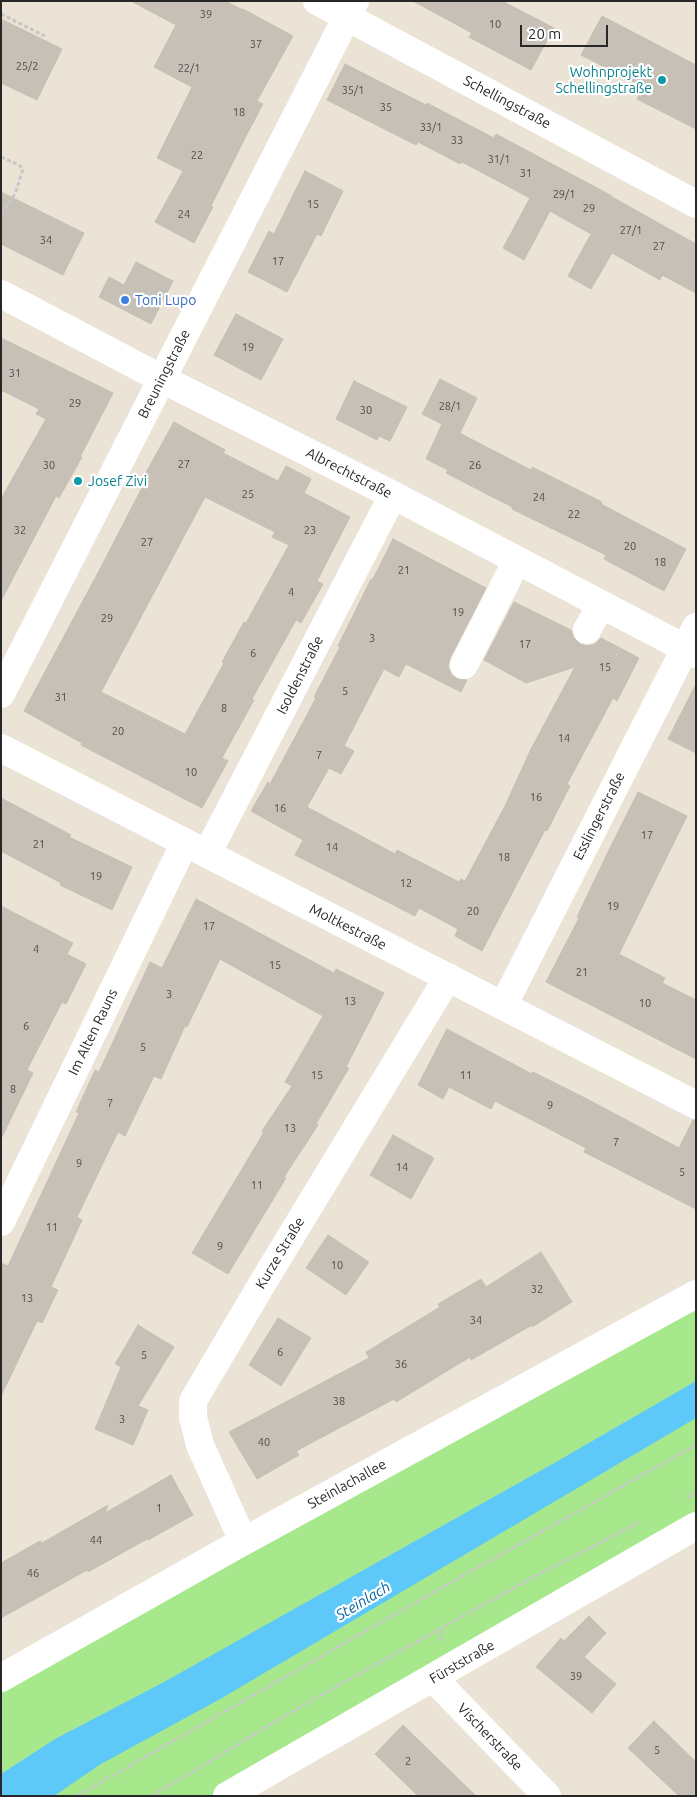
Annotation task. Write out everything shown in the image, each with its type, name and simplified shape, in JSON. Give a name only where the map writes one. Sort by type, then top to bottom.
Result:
[{"type":"street","name":"Schellingstraße","points":[[317,1],[351,9],[696,204]]},
{"type":"street","name":"Breuningstraße","points":[[1,694],[351,9]]},
{"type":"street","name":"Albrechtstraße","points":[[1,294],[162,379],[393,495],[601,605],[692,643]]},
{"type":"street","name":"Isoldenstraße","points":[[196,848],[393,495]]},
{"type":"street","points":[[464,665],[517,560]]},
{"type":"street","points":[[587,630],[601,605]]},
{"type":"street","name":"Esslingerstraße","points":[[503,1006],[692,643]]},
{"type":"street","name":"Moltkestraße","points":[[1,748],[696,1105]]},
{"type":"street","name":"Im Alten Rauns","points":[[1,1222],[196,848]]},
{"type":"street","name":"Kurze Straße","points":[[243,1541],[200,1444],[193,1417],[193,1401],[448,978]]},
{"type":"street","name":"Steinlachallee","points":[[1,1678],[243,1541],[696,1294]]},
{"type":"street","name":"Fürststraße","points":[[227,1796],[696,1526]]},
{"type":"street","name":"Vischerstraße","points":[[433,1678],[547,1796]]},
{"type":"path","points":[[1,14],[44,36]]},
{"type":"path","points":[[1,157],[19,165],[23,169],[15,194],[1,215]]},
{"type":"path","points":[[616,657],[620,649]]},
{"type":"path","points":[[77,1796],[426,1596],[696,1445]]},
{"type":"path","points":[[683,1500],[696,1492]]},
{"type":"path","points":[[152,1796],[303,1705],[367,1669],[530,1579],[649,1518]]},
{"type":"green space","points":[[696,1294],[696,1526],[227,1796],[1,1796],[1,1678]]},
{"type":"water","name":"Steinlach","points":[[696,1381],[696,1418],[222,1698],[101,1764],[54,1796],[1,1796],[1,1774],[55,1739],[164,1682],[556,1462]]},
{"type":"building","points":[[131,1],[225,1],[293,36],[257,101],[263,104],[194,243],[155,222],[183,171],[157,158],[192,87],[154,67],[176,25]]},
{"type":"building","points":[[413,1],[502,1],[554,28],[531,70],[469,37],[472,33]]},
{"type":"building","name":"Wohnprojekt Schellingstraße","points":[[602,16],[696,65],[696,129],[637,99],[644,87],[581,55]]},
{"type":"building","points":[[1,19],[62,49],[37,100],[1,83]]},
{"type":"building","points":[[345,64],[426,105],[427,103],[494,138],[496,134],[612,196],[696,244],[696,293],[662,275],[660,280],[612,253],[591,289],[568,276],[591,234],[550,211],[524,260],[503,248],[530,198],[462,162],[460,164],[418,142],[416,145],[327,100]]},
{"type":"building","points":[[305,171],[343,191],[321,236],[317,234],[287,292],[248,272],[269,231],[274,234]]},
{"type":"building","points":[[1,192],[84,233],[63,275],[1,244]]},
{"type":"building","points":[[136,262],[173,281],[151,324],[99,297],[109,277],[124,285]]},
{"type":"building","points":[[236,314],[283,339],[261,380],[214,355]]},
{"type":"building","points":[[1,338],[113,393],[80,457],[82,457],[59,498],[56,496],[1,601],[1,499],[46,419],[36,414],[39,409],[1,390]]},
{"type":"building","points":[[440,379],[477,398],[460,433],[422,414]]},
{"type":"building","points":[[354,381],[407,407],[390,441],[379,436],[377,440],[336,419]]},
{"type":"building","points":[[174,422],[225,450],[223,453],[278,481],[286,466],[311,479],[304,493],[350,517],[317,581],[323,584],[301,623],[296,620],[252,699],[254,700],[222,758],[228,761],[202,808],[81,745],[82,743],[24,711],[146,480],[143,478]],"holes":[[[205,497],[275,532],[272,537],[289,545],[246,623],[244,622],[185,734],[101,692]]]},
{"type":"building","points":[[442,424],[531,470],[532,467],[602,502],[601,504],[686,549],[664,591],[604,559],[606,555],[512,509],[512,507],[446,473],[448,470],[426,459]]},
{"type":"building","points":[[393,539],[486,588],[450,658],[448,666],[451,674],[457,679],[467,680],[461,692],[406,664],[399,677],[384,669],[344,746],[354,751],[341,774],[329,768],[307,807],[395,854],[397,850],[459,882],[461,879],[465,881],[505,806],[531,749],[575,667],[526,683],[484,660],[514,602],[571,630],[574,638],[580,644],[587,646],[595,644],[601,638],[639,658],[617,701],[613,698],[567,784],[570,786],[547,831],[545,830],[482,951],[455,936],[458,929],[419,908],[415,916],[295,855],[303,840],[251,811],[268,782],[270,784],[316,698],[314,697],[340,647],[338,646]]},
{"type":"building","points":[[696,684],[696,753],[668,739]]},
{"type":"building","points":[[638,792],[687,816],[619,954],[665,978],[662,983],[696,1000],[696,1059],[546,982],[579,918],[577,917]]},
{"type":"building","points":[[1,798],[71,835],[69,837],[132,867],[112,910],[60,885],[61,883],[1,851]]},
{"type":"building","points":[[196,899],[334,973],[336,969],[384,993],[346,1067],[349,1068],[316,1124],[318,1125],[284,1177],[286,1178],[228,1274],[192,1253],[264,1132],[262,1131],[292,1086],[285,1082],[323,1016],[220,959],[187,1027],[185,1026],[161,1079],[154,1076],[125,1136],[118,1132],[77,1217],[82,1220],[51,1287],[58,1290],[42,1323],[37,1321],[1,1396],[1,1263],[8,1266],[79,1113],[76,1112],[95,1070],[99,1072],[150,962],[162,968]]},
{"type":"building","points":[[1,906],[73,943],[67,954],[86,964],[66,1004],[62,1002],[27,1070],[33,1073],[1,1139]]},
{"type":"building","points":[[447,1029],[532,1074],[533,1072],[587,1099],[679,1148],[693,1120],[696,1120],[696,1209],[584,1152],[586,1148],[495,1101],[491,1109],[449,1087],[443,1099],[418,1085]]},
{"type":"building","points":[[393,1135],[434,1158],[411,1199],[370,1175]]},
{"type":"building","points":[[328,1235],[369,1262],[346,1295],[306,1268]]},
{"type":"building","points":[[541,1252],[572,1302],[532,1327],[532,1325],[471,1360],[470,1357],[396,1402],[394,1399],[296,1451],[299,1455],[257,1479],[229,1432],[369,1358],[366,1352],[440,1307],[438,1304],[481,1279],[486,1287]]},
{"type":"building","points":[[278,1318],[311,1338],[281,1386],[249,1365]]},
{"type":"building","points":[[138,1325],[174,1347],[138,1406],[148,1410],[133,1445],[95,1429],[121,1367],[115,1364]]},
{"type":"building","points":[[171,1475],[193,1515],[88,1572],[87,1570],[1,1618],[1,1563],[40,1541],[42,1543],[108,1505],[105,1513]]},
{"type":"building","points":[[589,1616],[606,1633],[584,1657],[616,1684],[592,1713],[536,1667],[561,1638],[564,1641]]},
{"type":"building","points":[[654,1721],[696,1762],[696,1796],[679,1796],[628,1748]]},
{"type":"building","points":[[403,1725],[476,1796],[418,1796],[375,1754]]},
{"type":"place","name":"Wohnprojekt Schellingstraße","points":[[662,80]]},
{"type":"place","name":"Toni Lupo","points":[[125,300]]},
{"type":"place","name":"Josef Zivi","points":[[78,481]]}]
